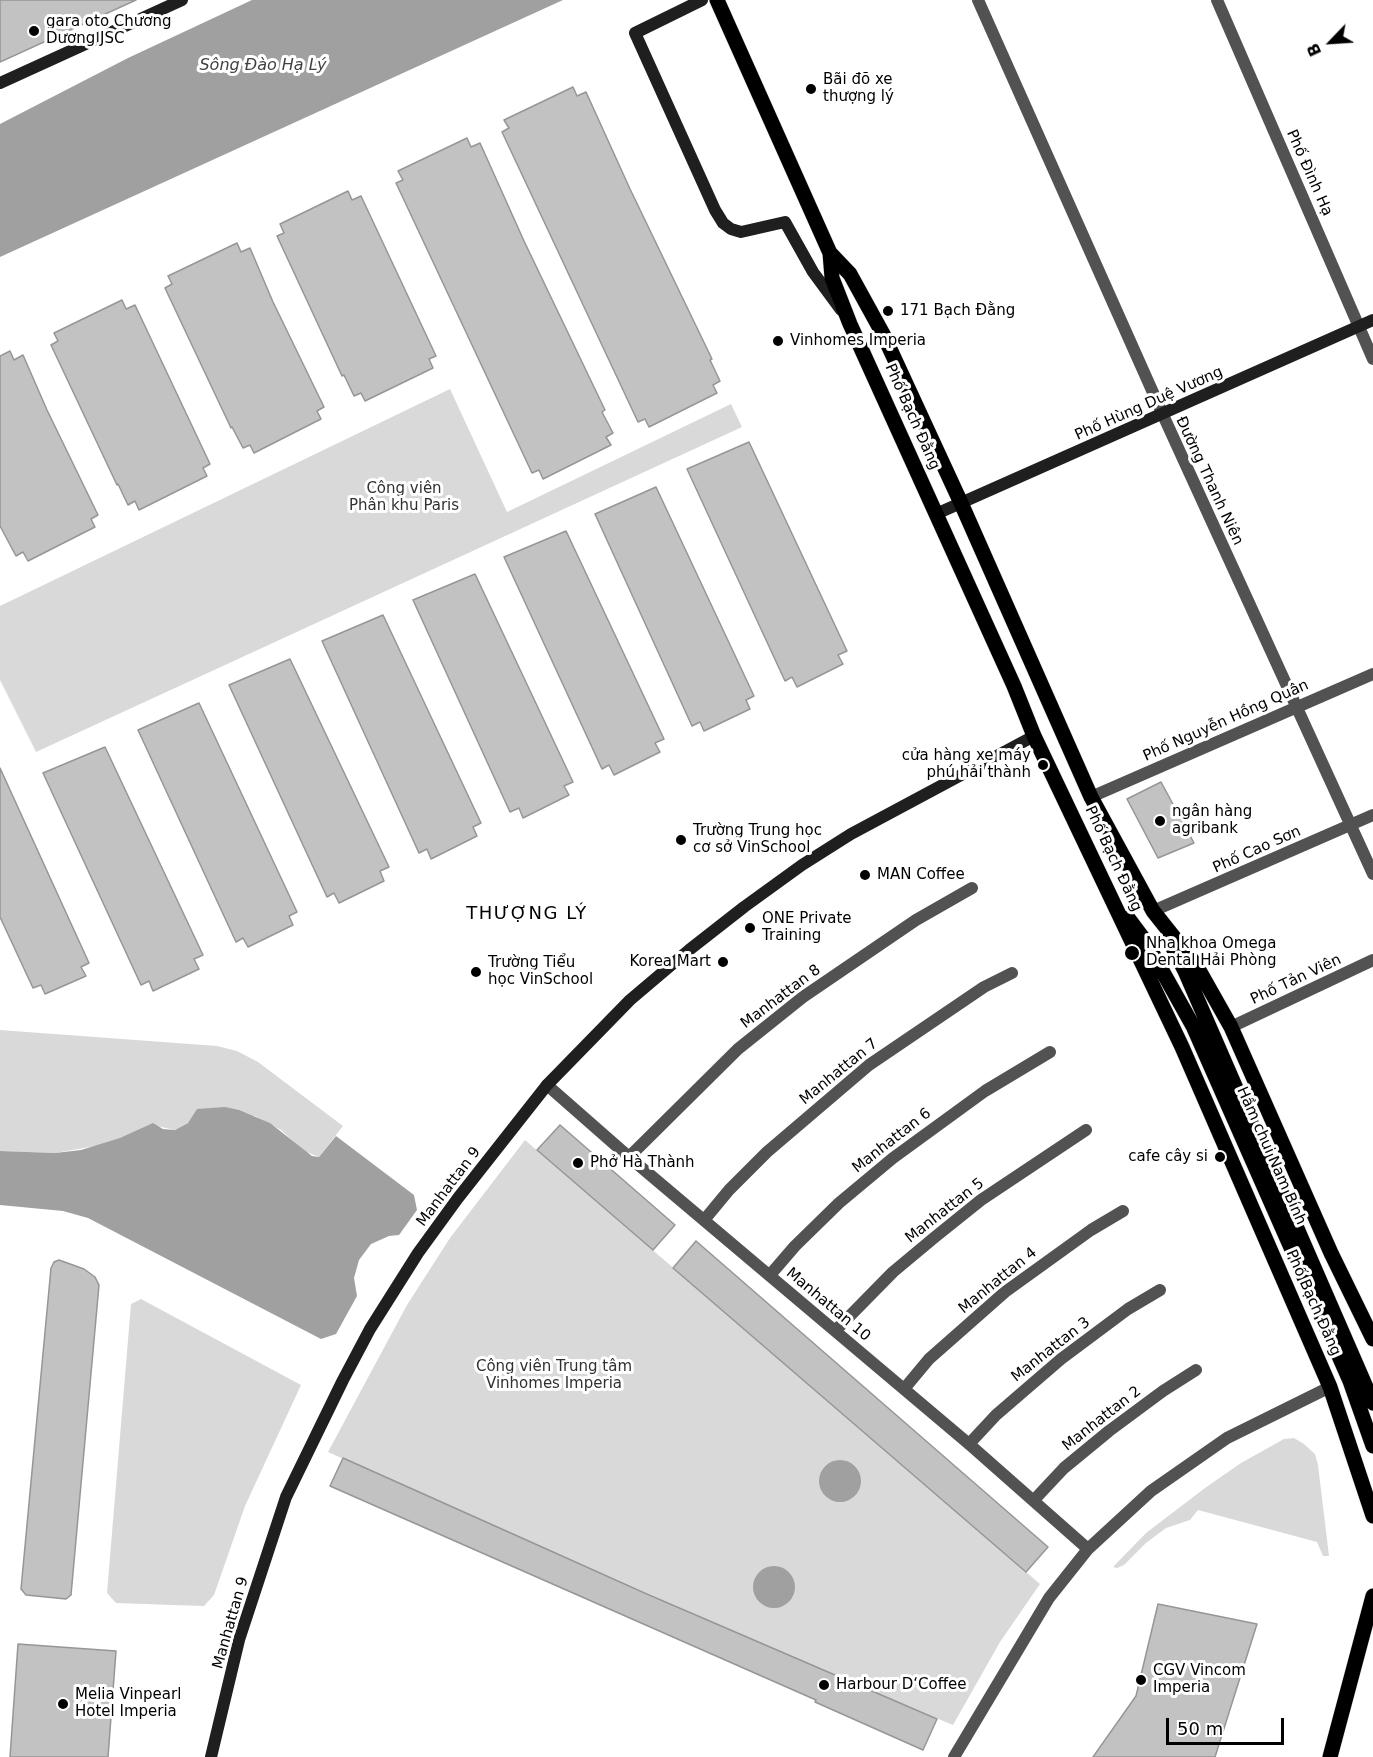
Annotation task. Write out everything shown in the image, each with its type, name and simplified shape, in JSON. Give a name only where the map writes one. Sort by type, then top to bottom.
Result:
[{"type":"main road","points":[[0,83],[182,0]]},
{"type":"main road","points":[[702,0],[636,33],[715,210],[731,229],[741,232],[785,222],[813,272],[850,324]]},
{"type":"main road","name":"Phố Bạch Đằng","points":[[717,0],[827,248],[832,278],[850,324],[1014,686],[1034,736],[1182,1047],[1330,1387],[1373,1516]]},
{"type":"main road","name":"Phố Bạch Đằng","points":[[827,248],[850,274],[883,334],[961,502],[1091,797],[1153,911],[1196,965],[1231,1027],[1331,1253],[1373,1339]]},
{"type":"main road","name":"Phố Hùng Duệ Vương","points":[[936,514],[1373,320]]},
{"type":"main road","name":"Manhattan 9","points":[[211,1757],[239,1640],[286,1497],[343,1380],[374,1323],[418,1253],[547,1085],[630,1000],[688,950],[802,865],[851,834],[1034,736]]},
{"type":"main road","name":"Hầm chui Nam Bính","points":[[1109,895],[1146,942],[1194,1026],[1350,1381],[1373,1446]]},
{"type":"main road","name":"Hầm chui Nam Bính","points":[[1153,911],[1185,971],[1373,1403]]},
{"type":"main road","points":[[1356,1462],[1373,1472]]},
{"type":"main road","points":[[1330,1757],[1373,1596]]},
{"type":"street","name":"Đường Thanh Niên","points":[[978,0],[1163,415],[1373,874]]},
{"type":"street","name":"Phố Đình Hạ","points":[[1217,0],[1373,359]]},
{"type":"street","name":"Phố Nguyễn Hồng Quân","points":[[1091,797],[1373,674]]},
{"type":"street","name":"Phố Cao Sơn","points":[[1153,911],[1373,815]]},
{"type":"street","name":"Manhattan 8","points":[[629,1157],[738,1049],[802,997],[916,920],[972,888]]},
{"type":"street","name":"Phố Tản Viên","points":[[1231,1027],[1373,960]]},
{"type":"street","name":"Manhattan 7","points":[[705,1219],[729,1190],[767,1152],[869,1065],[984,987],[1012,973]]},
{"type":"street","name":"Manhattan 6","points":[[770,1275],[795,1245],[839,1203],[893,1158],[985,1091],[1050,1052]]},
{"type":"street","name":"Manhattan 10","points":[[547,1085],[969,1444],[1088,1549]]},
{"type":"street","name":"Manhattan 5","points":[[835,1331],[878,1286],[981,1200],[1086,1130]]},
{"type":"street","name":"Manhattan 4","points":[[904,1389],[929,1359],[1005,1292],[1091,1230],[1123,1211]]},
{"type":"street","name":"Manhattan 3","points":[[969,1444],[996,1415],[1061,1359],[1128,1309],[1160,1290]]},
{"type":"street","name":"Manhattan 2","points":[[1034,1500],[1064,1468],[1109,1431],[1196,1370]]},
{"type":"street","points":[[954,1757],[1049,1598],[1088,1549],[1151,1491],[1227,1438],[1330,1387]]},
{"type":"green space","name":"Công viên Phân khu Paris","points":[[450,389],[507,512],[731,404],[742,427],[36,752],[0,680],[0,606]]},
{"type":"green space","points":[[0,1030],[217,1046],[237,1051],[258,1062],[343,1126],[319,1157],[304,1151],[281,1130],[255,1116],[194,1116],[188,1123],[175,1130],[157,1126],[101,1145],[55,1153],[0,1151]]},
{"type":"green space","name":"Công viên Trung tâm Vinhomes Imperia","points":[[525,1140],[1040,1584],[1000,1642],[953,1725],[808,1664],[328,1452],[407,1305],[450,1238]]},
{"type":"green space","points":[[141,1299],[301,1385],[245,1506],[214,1595],[204,1606],[116,1603],[107,1593],[131,1304]]},
{"type":"green space","points":[[1294,1438],[1315,1454],[1329,1556],[1323,1556],[1317,1542],[1198,1510],[1190,1520],[1166,1528],[1146,1543],[1124,1565],[1113,1567],[1146,1533],[1205,1488],[1241,1463],[1284,1439]]},
{"type":"water","name":"Sông Đào Hạ Lý","points":[[252,0],[563,0],[0,257],[0,124],[128,58]]},
{"type":"water","points":[[225,1107],[239,1110],[270,1123],[312,1156],[319,1157],[336,1136],[414,1195],[417,1210],[399,1235],[389,1236],[371,1244],[359,1260],[354,1278],[357,1296],[336,1334],[321,1339],[88,1218],[63,1211],[0,1205],[0,1151],[55,1153],[81,1150],[120,1138],[153,1123],[163,1129],[175,1130],[188,1123],[197,1109]]},
{"type":"water","points":[[840,1460],[855,1466],[861,1481],[855,1496],[840,1502],[825,1496],[819,1481],[825,1466]]},
{"type":"water","points":[[774,1566],[789,1572],[795,1587],[789,1602],[774,1608],[759,1602],[753,1587],[759,1572]]},
{"type":"building","name":"gara oto Chương Dương JSC","points":[[0,0],[136,0],[0,62]]},
{"type":"building","points":[[573,87],[577,96],[586,92],[712,359],[710,360],[720,381],[713,385],[717,393],[649,427],[645,419],[638,422],[502,132],[509,128],[504,120]]},
{"type":"building","points":[[467,138],[471,147],[480,143],[605,410],[602,412],[613,433],[606,437],[611,445],[543,479],[539,470],[532,473],[396,183],[403,180],[398,171]]},
{"type":"building","points":[[348,191],[352,200],[361,196],[436,356],[429,359],[433,368],[365,401],[361,393],[354,396],[344,375],[342,376],[277,236],[284,233],[280,224]]},
{"type":"building","points":[[237,243],[241,252],[250,248],[273,302],[324,407],[317,411],[321,419],[254,453],[250,445],[243,448],[231,428],[165,288],[172,284],[168,276]]},
{"type":"building","points":[[122,300],[126,309],[135,305],[210,464],[203,468],[207,476],[139,510],[135,501],[128,505],[117,485],[51,345],[58,341],[54,333]]},
{"type":"building","points":[[10,351],[14,360],[23,355],[98,515],[91,519],[95,527],[28,561],[23,552],[16,556],[0,526],[0,356]]},
{"type":"building","points":[[749,442],[847,651],[838,655],[843,664],[797,687],[792,677],[785,681],[687,469]]},
{"type":"building","points":[[656,487],[754,696],[746,700],[750,709],[704,731],[700,722],[692,726],[595,514]]},
{"type":"building","points":[[566,531],[664,739],[655,743],[660,752],[614,775],[609,765],[602,769],[504,557]]},
{"type":"building","points":[[475,574],[573,782],[564,786],[569,795],[523,818],[519,808],[510,812],[413,600]]},
{"type":"building","points":[[383,615],[481,823],[473,827],[477,836],[431,859],[427,849],[419,853],[322,641]]},
{"type":"building","points":[[290,659],[389,867],[380,871],[384,881],[339,903],[334,893],[327,897],[229,685]]},
{"type":"building","points":[[199,703],[297,912],[289,916],[293,925],[248,947],[243,938],[236,942],[138,730]]},
{"type":"building","points":[[105,747],[203,955],[194,959],[199,969],[153,991],[149,981],[141,985],[43,773]]},
{"type":"building","points":[[0,768],[89,963],[81,967],[86,976],[45,994],[41,985],[33,988],[0,917]]},
{"type":"building","name":"ngân hàng agribank","points":[[1161,782],[1194,843],[1158,858],[1127,799]]},
{"type":"building","points":[[560,1125],[675,1225],[653,1250],[537,1150]]},
{"type":"building","points":[[696,1241],[1048,1547],[1026,1572],[673,1268]]},
{"type":"building","points":[[59,1260],[84,1269],[95,1277],[99,1285],[71,1595],[66,1599],[26,1595],[21,1589],[51,1268],[54,1262]]},
{"type":"building","points":[[343,1458],[647,1594],[937,1719],[923,1750],[815,1702],[816,1700],[330,1486]]},
{"type":"building","points":[[1158,1604],[1257,1624],[1215,1757],[1093,1757],[1136,1696]]},
{"type":"building","name":"Melia Vinpearl Hotel Imperia","points":[[18,1644],[116,1651],[108,1757],[10,1757]]},
{"type":"place","name":"gara oto Chương Dương JSC","points":[[34,31]]},
{"type":"place","name":"Bãi đõ xe thượng lý","points":[[811,89]]},
{"type":"place","name":"171 Bạch Đằng","points":[[888,311]]},
{"type":"place","name":"Vinhomes Imperia","points":[[778,341]]},
{"type":"place","name":"cửa hàng xe máy phú hải thành","points":[[1043,765]]},
{"type":"place","name":"ngân hàng agribank","points":[[1160,821]]},
{"type":"place","name":"Trường Trung học cơ sở VinSchool","points":[[681,840]]},
{"type":"place","name":"MAN Coffee","points":[[865,875]]},
{"type":"place","name":"ONE Private Training","points":[[750,928]]},
{"type":"place","name":"Nha khoa Omega Dental Hải Phòng","points":[[1132,953]]},
{"type":"place","name":"Korea Mart","points":[[723,962]]},
{"type":"place","name":"Trường Tiểu học VinSchool","points":[[476,972]]},
{"type":"place","name":"cafe cây si","points":[[1220,1157]]},
{"type":"place","name":"Phở Hà Thành","points":[[578,1163]]},
{"type":"place","name":"CGV Vincom Imperia","points":[[1141,1680]]},
{"type":"place","name":"Harbour D‘Coffee","points":[[824,1685]]},
{"type":"place","name":"Melia Vinpearl Hotel Imperia","points":[[63,1704]]},
{"type":"district","name":"THƯỢNG LÝ","points":[[527,914]]}]
